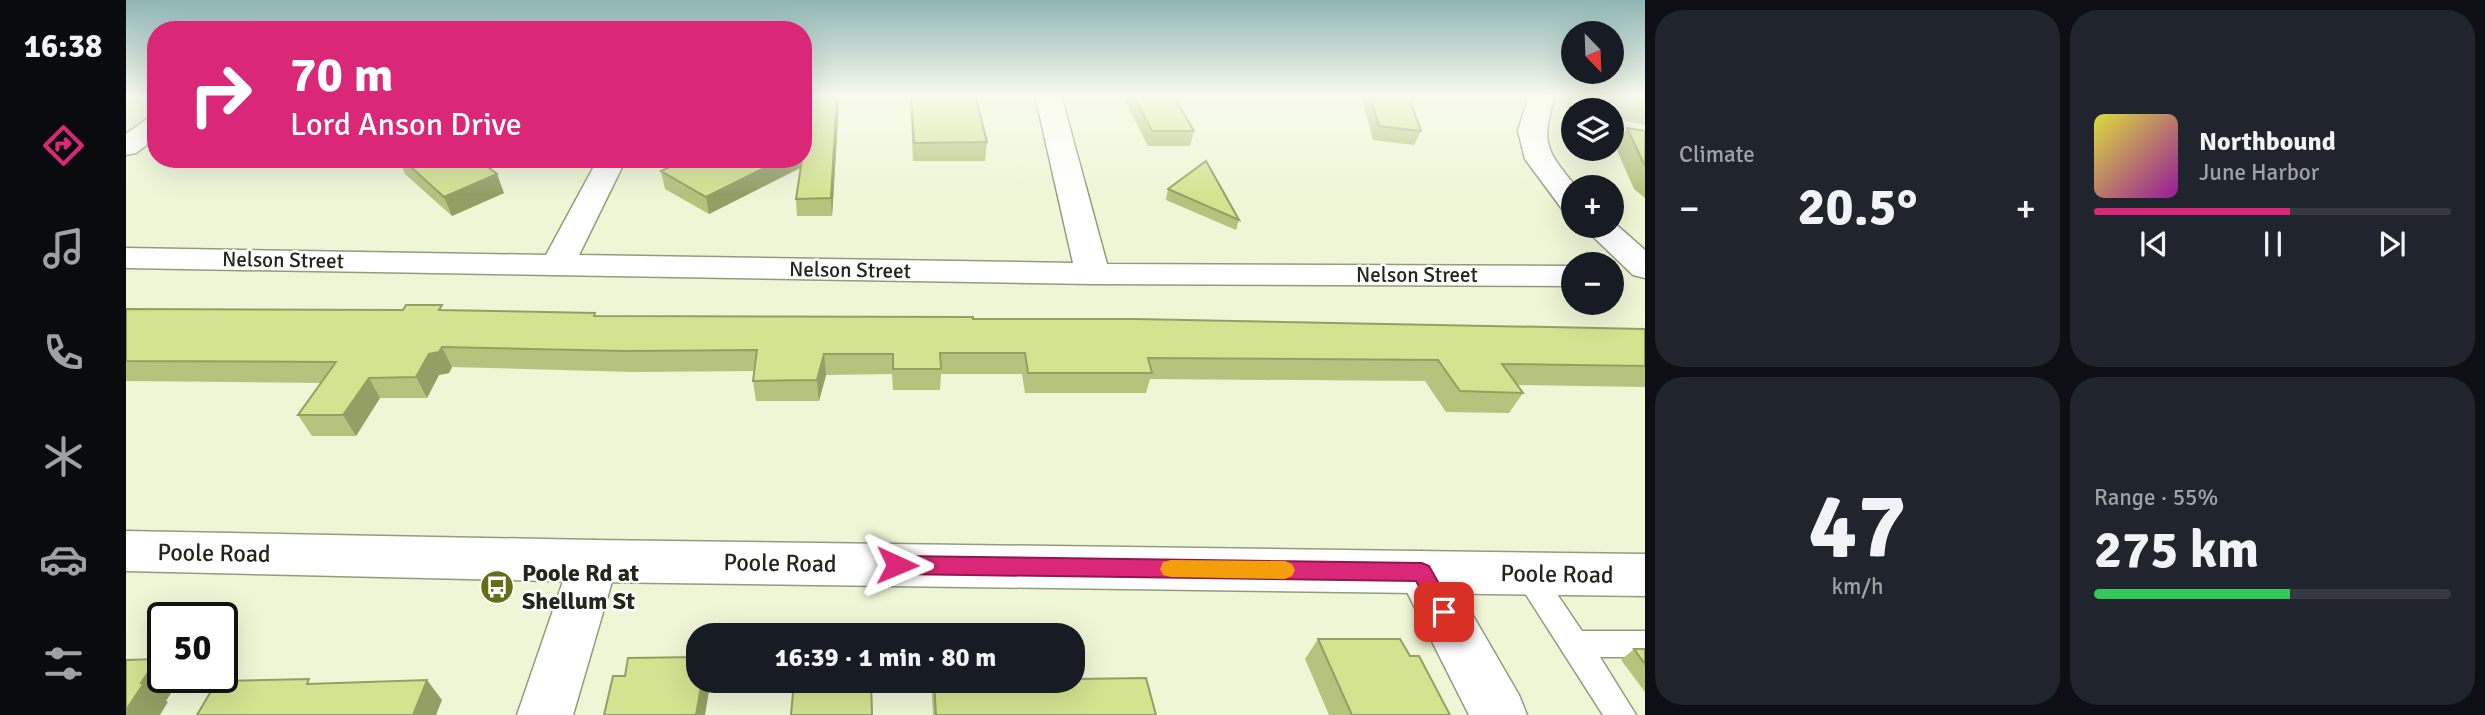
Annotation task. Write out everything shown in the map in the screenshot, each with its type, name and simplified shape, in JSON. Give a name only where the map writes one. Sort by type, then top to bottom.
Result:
[{"type":"street","points":[[1056,128],[1093,274]]},
{"type":"street","points":[[1532,128],[1539,159],[1561,187]]},
{"type":"street","points":[[126,147],[147,132]]},
{"type":"street","points":[[557,265],[607,168]]},
{"type":"street","points":[[1611,238],[1645,268]]},
{"type":"street","name":"Nelson Street","points":[[126,258],[1093,274],[1561,276]]},
{"type":"street","points":[[1624,276],[1645,276]]},
{"type":"street","name":"Poole Road","points":[[126,551],[594,561],[1645,576]]},
{"type":"street","points":[[545,715],[594,561]]},
{"type":"street","points":[[1422,572],[1499,715]]},
{"type":"lane","points":[[1528,574],[1621,715]]},
{"type":"lane","points":[[1574,644],[1645,644]]},
{"type":"building","points":[[812,128],[835,128],[831,198],[796,199],[801,168],[812,168]]},
{"type":"building","points":[[913,128],[984,128],[987,142],[914,143]]},
{"type":"building","points":[[1151,128],[1192,128],[1194,131],[1152,131]]},
{"type":"building","points":[[1627,128],[1645,131],[1645,166]]},
{"type":"building","points":[[1206,161],[1239,220],[1168,189]]},
{"type":"building","points":[[412,168],[489,168],[497,174],[444,197]]},
{"type":"building","points":[[668,168],[764,168],[706,197],[661,171]]},
{"type":"building","points":[[406,305],[442,305],[439,310],[595,313],[594,316],[1136,319],[1645,329],[1645,366],[1502,364],[1523,393],[1460,391],[1438,360],[1148,358],[1152,373],[1028,373],[1025,353],[940,353],[941,369],[893,369],[893,354],[824,354],[817,380],[753,381],[757,350],[626,351],[442,347],[439,352],[429,354],[416,377],[369,378],[343,415],[298,415],[336,362],[126,361],[126,309],[403,310]]},
{"type":"building","points":[[1318,639],[1400,639],[1410,656],[1419,656],[1450,715],[1352,715]]},
{"type":"building","points":[[1634,649],[1645,649],[1645,664]]},
{"type":"building","points":[[686,657],[686,693],[700,693],[696,715],[604,715],[613,676],[625,676],[628,658]]},
{"type":"building","points":[[147,659],[147,674],[141,683],[144,683],[126,710],[126,660]]},
{"type":"building","points":[[1146,678],[1156,715],[936,715],[935,693],[1085,693],[1085,679]]},
{"type":"building","points":[[309,679],[307,684],[427,680],[413,715],[197,715],[210,693],[238,693],[238,681]]},
{"type":"building","points":[[793,693],[871,693],[872,715],[791,715]]},
{"type":"slow traffic","points":[[1171,569],[1285,570]]},
{"type":"place","name":"Poole Rd at Shellum St","points":[[497,587]]},
{"type":"route","points":[[897,565],[1422,572],[1444,612]]}]
